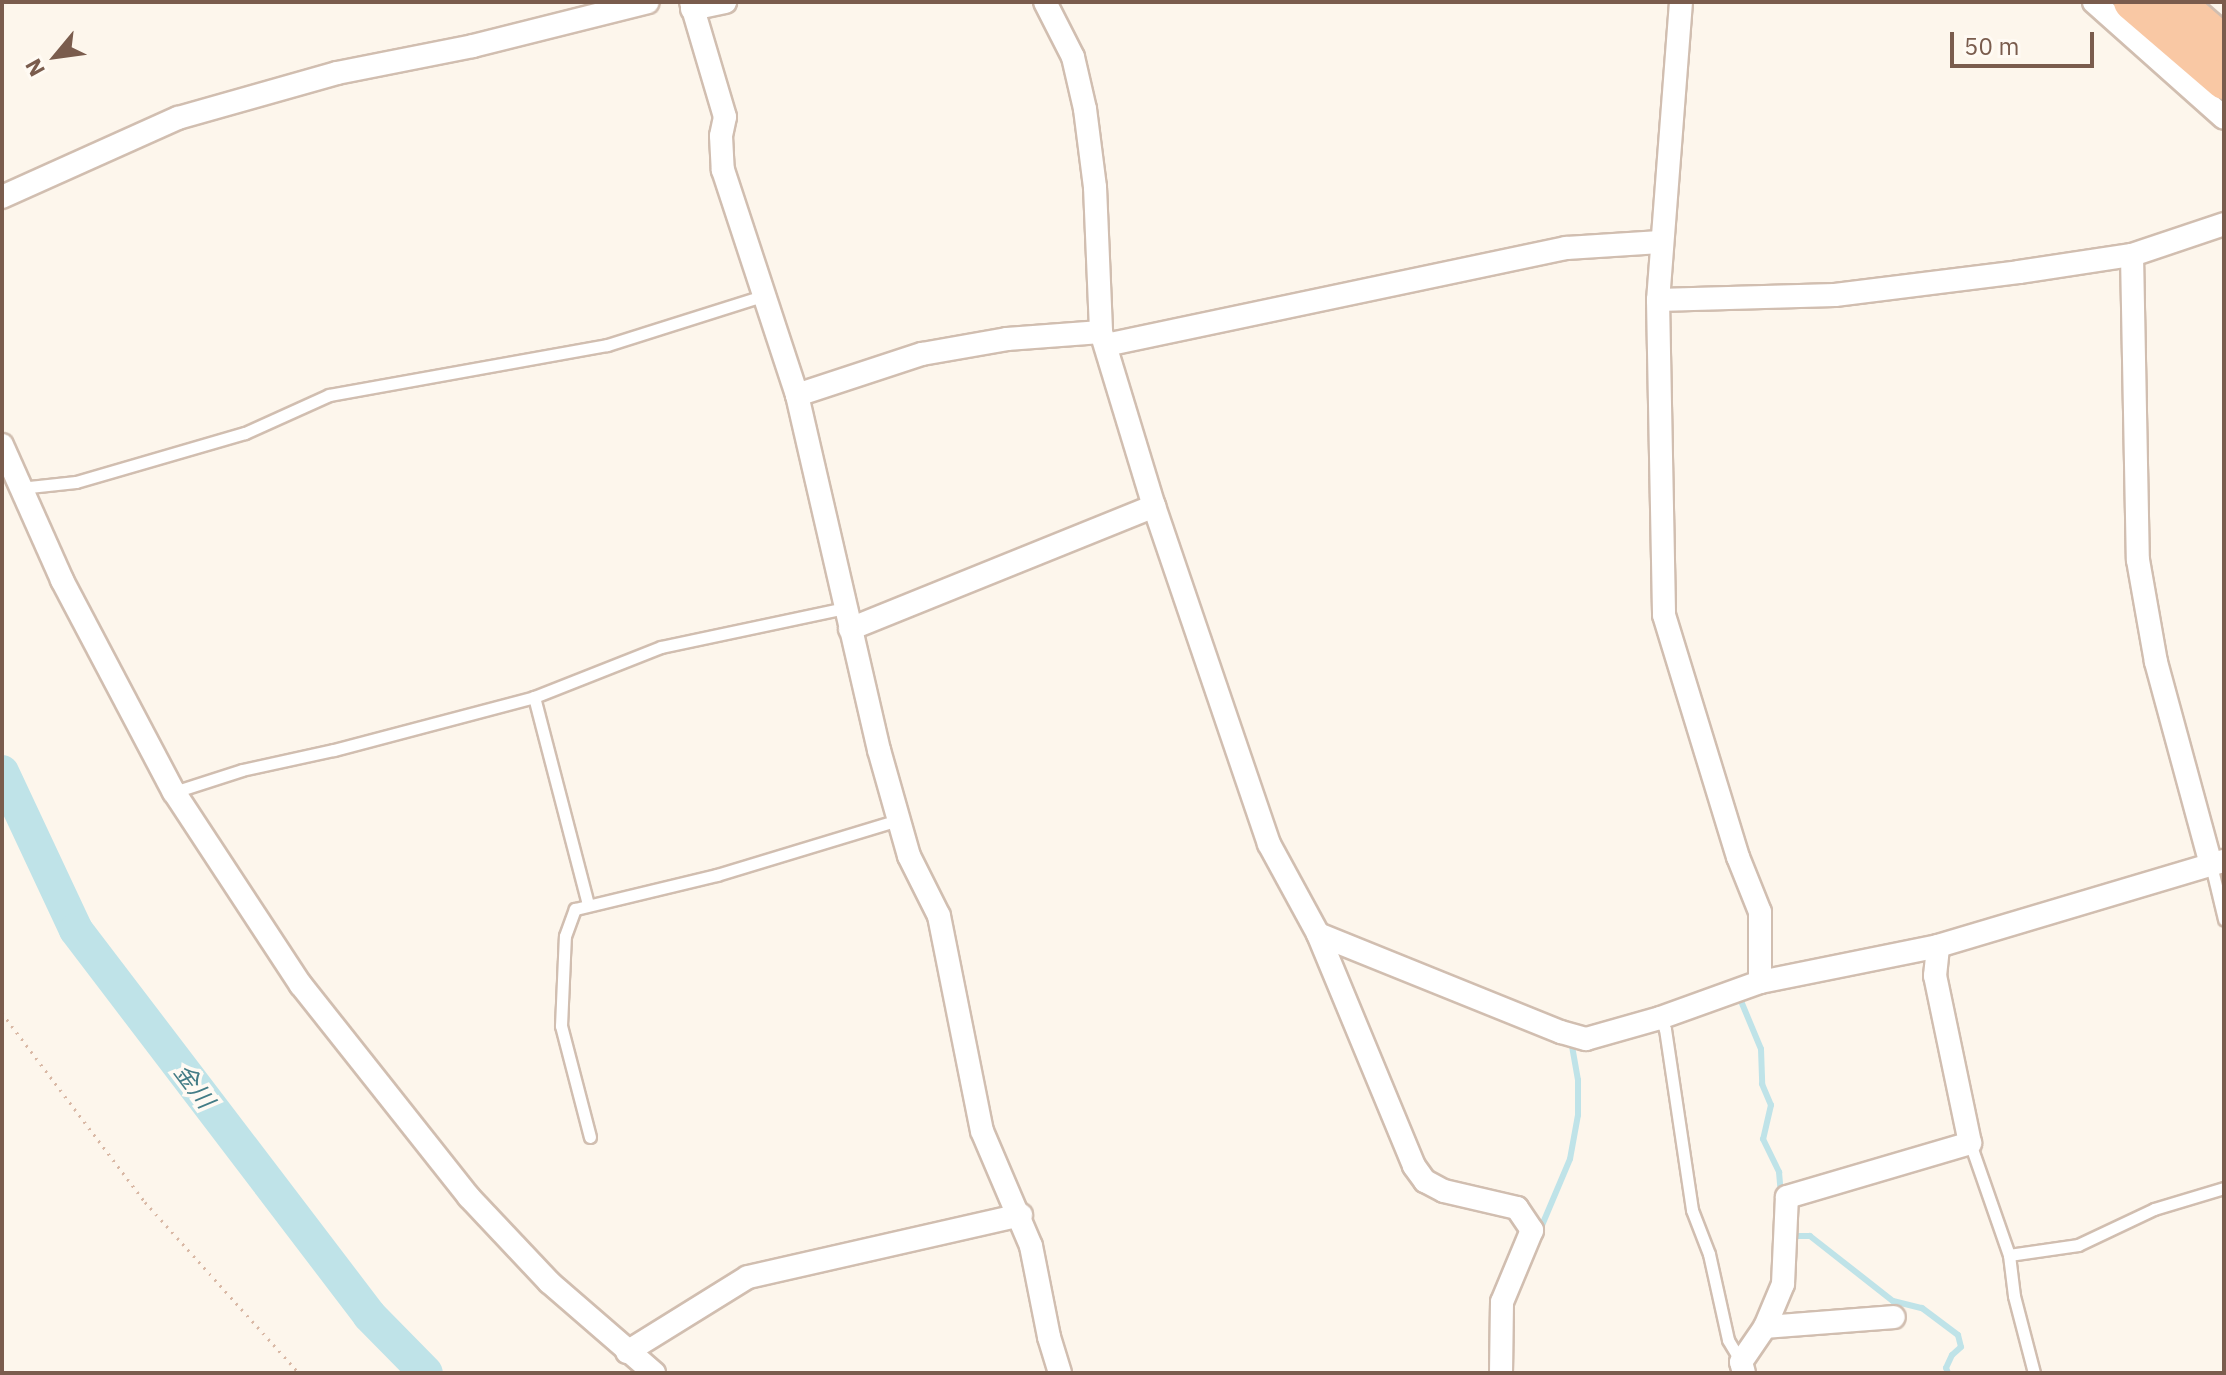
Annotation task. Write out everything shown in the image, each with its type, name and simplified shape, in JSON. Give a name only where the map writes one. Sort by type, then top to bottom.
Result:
[{"type":"highway","points":[[2132,2],[2224,81]]},
{"type":"highway","points":[[2176,2],[2224,44]]},
{"type":"street","points":[[2,197],[178,118],[337,73],[473,46],[648,2]]},
{"type":"street","points":[[725,2],[692,6],[725,117],[721,136],[723,170],[797,395],[898,820],[909,856],[939,916],[982,1131],[1021,1215],[1031,1246],[1049,1337],[1060,1373]]},
{"type":"street","points":[[1045,2],[1073,57],[1085,109],[1095,187],[1104,339],[1154,506],[1269,844],[1318,934],[1414,1166],[1425,1181],[1444,1191],[1517,1208],[1532,1230],[1502,1302],[1501,1373]]},
{"type":"street","points":[[1681,2],[1658,300],[1664,615],[1738,857],[1760,912],[1760,982]]},
{"type":"street","points":[[2094,2],[2224,118]]},
{"type":"street","points":[[2203,2],[2224,21]]},
{"type":"street","points":[[1658,300],[1835,295],[2132,255],[2224,224]]},
{"type":"street","points":[[797,395],[922,354],[1007,339],[1104,339],[1566,248],[1661,242]]},
{"type":"street","points":[[1318,934],[1561,1032],[1586,1039],[1660,1018],[1760,982],[1938,946],[2218,863],[2156,662],[2138,560],[2132,255]]},
{"type":"street","points":[[2,445],[62,580],[174,792],[301,985],[371,1078],[469,1197],[549,1282],[654,1373]]},
{"type":"street","points":[[848,619],[1154,506]]},
{"type":"street","points":[[1742,1367],[1765,1327],[1783,1284],[1788,1236],[1787,1197],[1970,1143],[1935,976],[1938,946]]},
{"type":"street","points":[[627,1352],[748,1277],[1021,1215]]},
{"type":"street","points":[[1765,1327],[1894,1317]]},
{"type":"lane","points":[[20,489],[76,482],[245,433],[329,395],[607,345],[766,295]]},
{"type":"lane","points":[[174,792],[242,770],[334,750],[534,697],[661,647],[848,619]]},
{"type":"lane","points":[[534,697],[588,905]]},
{"type":"lane","points":[[590,1137],[561,1026],[565,936],[575,909],[717,875],[898,820]]},
{"type":"lane","points":[[2218,863],[2224,919]]},
{"type":"lane","points":[[1660,1018],[1665,1029],[1692,1210],[1709,1254],[1728,1340],[1742,1367]]},
{"type":"lane","points":[[1970,1143],[2009,1255],[2014,1296],[2034,1373]]},
{"type":"lane","points":[[2009,1255],[2078,1245],[2154,1209],[2224,1188]]},
{"type":"path","points":[[2,1013],[145,1202],[299,1373]]},
{"type":"waterway","name":"金川","points":[[2,772],[76,930],[369,1315],[426,1373]]},
{"type":"waterway","points":[[1741,1001],[1761,1049],[1762,1084],[1771,1105],[1763,1139],[1779,1172],[1781,1196]]},
{"type":"waterway","points":[[1540,1230],[1570,1159],[1578,1115],[1578,1080],[1571,1041]]},
{"type":"waterway","points":[[1790,1236],[1810,1236],[1893,1301],[1922,1308],[1958,1335],[1961,1347],[1952,1355],[1946,1368],[1948,1373]]}]
